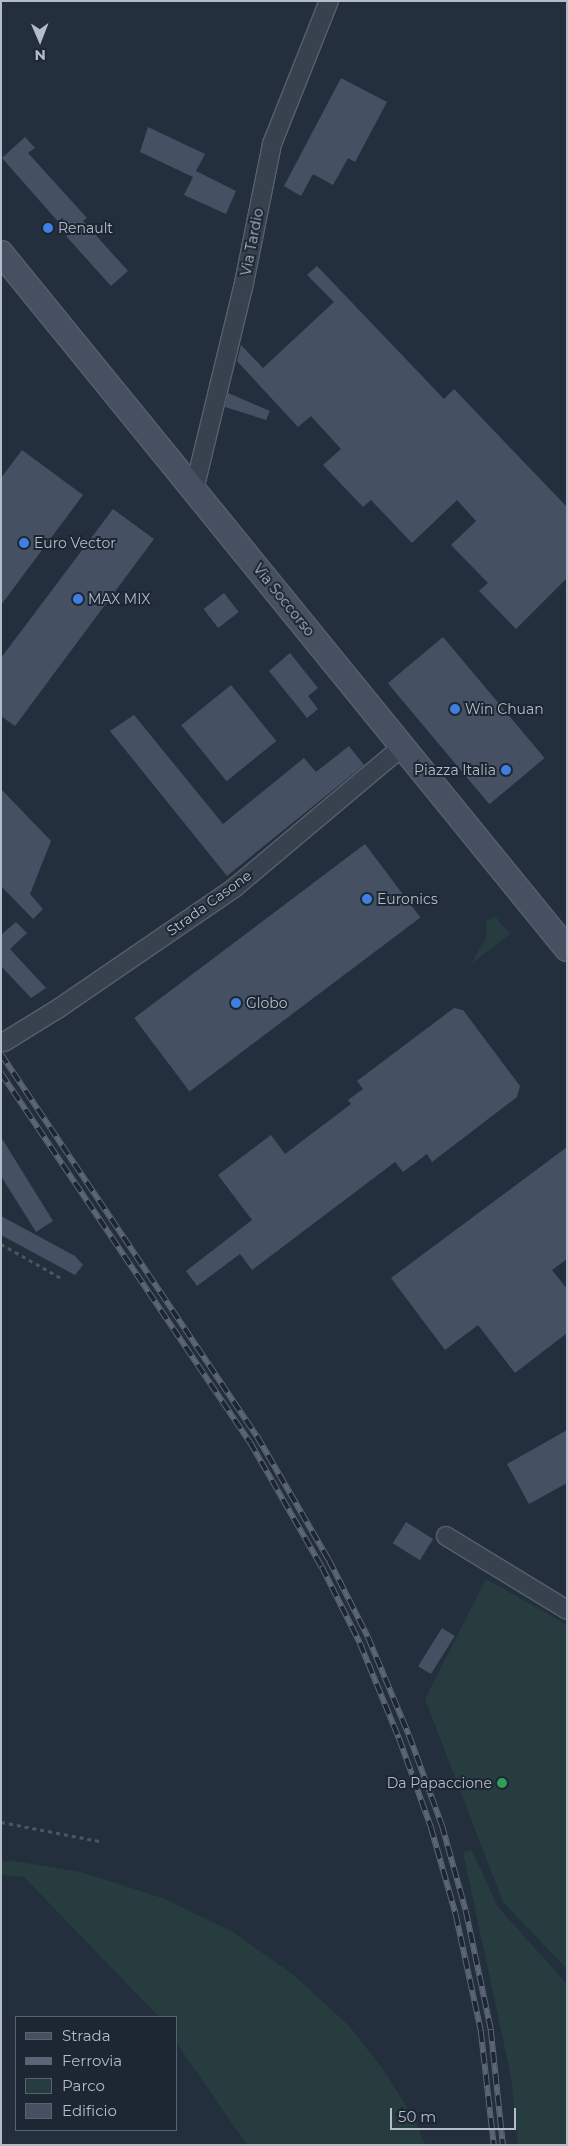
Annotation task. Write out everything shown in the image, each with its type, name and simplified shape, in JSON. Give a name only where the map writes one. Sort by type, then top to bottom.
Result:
[{"type":"main road","name":"Via Soccorso","points":[[1,252],[567,949]]},
{"type":"street","name":"Via Tardio","points":[[194,490],[243,288],[272,144],[330,1]]},
{"type":"street","name":"Strada Casone","points":[[4,1042],[59,1008],[234,888],[402,746]]},
{"type":"street","points":[[446,1536],[567,1610]]},
{"type":"path","points":[[1,1244],[62,1278]]},
{"type":"path","points":[[1,1822],[99,1841]]},
{"type":"green space","points":[[495,916],[510,934],[471,964],[486,938],[487,921]]},
{"type":"green space","name":"Da Papaccione","points":[[486,1579],[567,1625],[567,1969],[503,1902],[425,1699]]},
{"type":"green space","points":[[472,1850],[497,1906],[567,1984],[567,2145],[518,2145],[511,2077],[463,1852]]},
{"type":"green space","points":[[14,1861],[81,1872],[165,1899],[233,1932],[295,1976],[350,2027],[385,2072],[415,2120],[425,2145],[247,2145],[178,2045],[178,2016],[158,2016],[24,1877],[1,1875],[1,1862]]},
{"type":"building","points":[[341,78],[387,102],[355,162],[348,158],[333,185],[313,174],[301,196],[284,186]]},
{"type":"building","points":[[148,127],[205,154],[196,171],[236,191],[226,214],[184,195],[193,177],[140,152]]},
{"type":"building","points":[[25,137],[35,148],[28,153],[87,218],[83,221],[128,271],[111,286],[66,236],[69,234],[2,158]]},
{"type":"building","points":[[317,266],[444,399],[454,389],[567,507],[567,578],[516,629],[479,591],[488,583],[451,545],[476,521],[457,500],[412,543],[371,500],[363,507],[323,465],[341,449],[311,416],[298,427],[237,361],[241,345],[263,368],[334,302],[307,275]]},
{"type":"building","points":[[228,393],[270,411],[266,420],[225,407]]},
{"type":"building","name":"Euro Vector","points":[[22,450],[83,495],[1,605],[1,478]]},
{"type":"building","name":"MAX MIX","points":[[113,509],[154,539],[15,726],[1,716],[1,658]]},
{"type":"building","points":[[224,593],[239,612],[218,628],[204,609]]},
{"type":"building","name":"Win Chuan","points":[[443,637],[545,758],[489,804],[388,683]]},
{"type":"building","points":[[290,653],[318,688],[308,696],[318,709],[307,718],[269,671]]},
{"type":"building","points":[[231,685],[276,741],[227,781],[181,725]]},
{"type":"building","points":[[134,715],[223,824],[304,758],[316,772],[349,746],[364,765],[227,876],[110,731]]},
{"type":"building","points":[[1,789],[51,841],[30,894],[43,909],[33,919],[1,886]]},
{"type":"building","points":[[365,844],[420,917],[190,1091],[134,1018]]},
{"type":"building","points":[[16,922],[27,933],[10,949],[46,988],[31,998],[1,966],[1,935]]},
{"type":"building","points":[[454,1008],[463,1010],[520,1086],[517,1097],[432,1162],[427,1154],[403,1172],[395,1162],[252,1270],[240,1254],[197,1286],[186,1271],[252,1220],[218,1175],[271,1135],[285,1154],[351,1104],[348,1100],[363,1089],[357,1081]]},
{"type":"building","points":[[1,1137],[53,1221],[36,1232],[1,1176]]},
{"type":"building","points":[[567,1147],[567,1259],[552,1270],[567,1289],[567,1333],[515,1373],[478,1325],[445,1350],[391,1278]]},
{"type":"building","points":[[1,1216],[75,1256],[83,1265],[75,1275],[1,1235]]},
{"type":"building","points":[[567,1430],[567,1483],[529,1504],[507,1464]]},
{"type":"building","points":[[406,1522],[433,1539],[420,1560],[393,1543]]},
{"type":"building","points":[[442,1628],[455,1636],[431,1674],[418,1666]]},
{"type":"railway","points":[[1,1054],[257,1436],[329,1560],[368,1637],[409,1735],[442,1825],[466,1911],[491,2030],[503,2145]]},
{"type":"railway","points":[[1,1073],[250,1442],[322,1567],[360,1643],[399,1738],[431,1827],[456,1915],[481,2031],[494,2145]]},
{"type":"place","name":"Renault","points":[[48,228]]},
{"type":"place","name":"Euro Vector","points":[[24,543]]},
{"type":"place","name":"MAX MIX","points":[[78,599]]},
{"type":"place","name":"Win Chuan","points":[[455,709]]},
{"type":"place","name":"Piazza Italia","points":[[506,770]]},
{"type":"place","name":"Euronics","points":[[367,899]]},
{"type":"place","name":"Globo","points":[[236,1003]]},
{"type":"place","name":"Da Papaccione","points":[[502,1783]]}]
